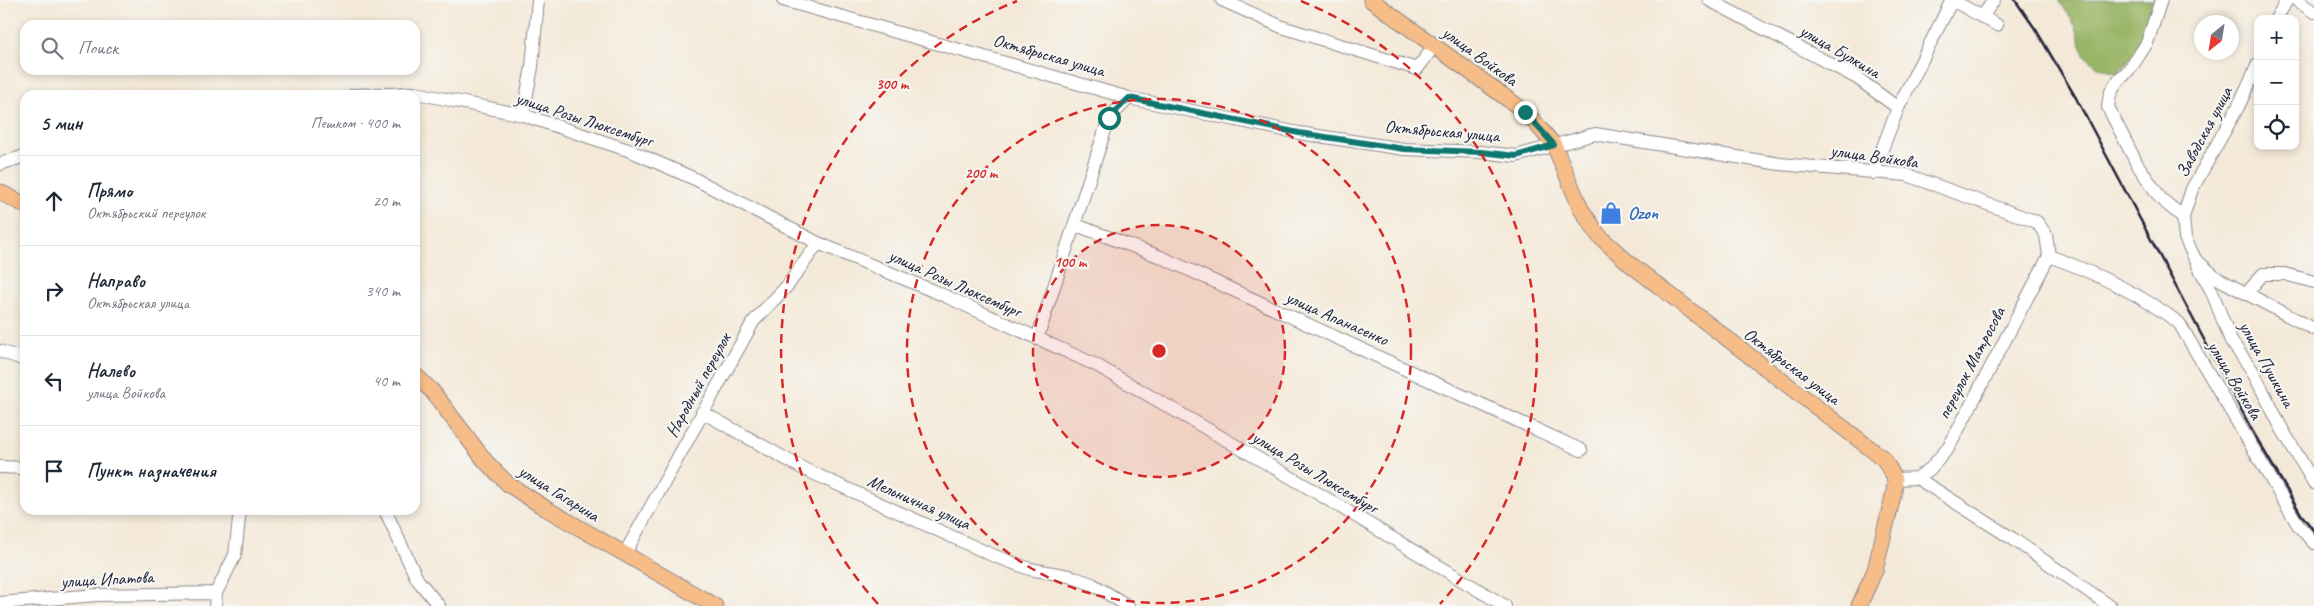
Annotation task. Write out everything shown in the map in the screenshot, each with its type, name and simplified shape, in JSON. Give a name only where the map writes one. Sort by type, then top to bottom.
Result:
[{"type":"main road","name":"улица Войкова","points":[[1371,0],[1527,113],[1554,145]]},
{"type":"main road","name":"Октябрьская улица","points":[[1554,145],[1581,209],[1599,236],[1688,311],[1884,459],[1894,479]]},
{"type":"main road","points":[[0,192],[20,202]]},
{"type":"main road","name":"улица Гагарина","points":[[420,380],[432,391],[486,462],[508,484],[624,555],[715,606]]},
{"type":"main road","points":[[1859,606],[1874,570],[1894,492],[1894,479]]},
{"type":"street","points":[[523,115],[532,67],[538,0]]},
{"type":"street","name":"Октябрьская улица","points":[[783,0],[1129,98],[1299,133],[1404,149],[1481,152],[1516,156],[1554,145]]},
{"type":"street","points":[[1222,0],[1282,27],[1417,69],[1434,46]]},
{"type":"street","name":"улица Булкина","points":[[1709,0],[1857,78],[1898,108]]},
{"type":"street","points":[[1873,173],[1898,108],[1952,0],[1997,26]]},
{"type":"street","points":[[1982,17],[1994,0]]},
{"type":"street","name":"Заводская улица","points":[[2161,0],[2147,43],[2132,66],[2115,85],[2110,94],[2108,107],[2137,164],[2161,199],[2183,217]]},
{"type":"street","points":[[2278,15],[2287,0]]},
{"type":"street","points":[[2296,0],[2314,12]]},
{"type":"street","name":"Заводская улица","points":[[2247,293],[2217,278],[2195,259],[2185,238],[2183,217],[2200,173],[2238,107],[2254,73]]},
{"type":"street","name":"улица Розы Люксембург","points":[[420,94],[523,115],[631,151],[694,179],[818,243],[943,295],[1098,366],[1304,485],[1505,606]]},
{"type":"street","points":[[1038,339],[1109,118],[1129,98]]},
{"type":"street","name":"улица Войкова","points":[[1554,145],[1595,134],[1780,164],[1907,175],[2037,222],[2046,235],[2049,256],[2093,272],[2142,297],[2179,323],[2298,525],[2314,543]]},
{"type":"street","points":[[0,164],[20,158]]},
{"type":"street","name":"улица Апанасенко","points":[[1076,225],[1161,257],[1582,450]]},
{"type":"street","name":"Народный переулок","points":[[624,555],[752,322],[788,285],[818,243]]},
{"type":"street","name":"переулок Матросова","points":[[1917,478],[1930,469],[1948,447],[2049,256]]},
{"type":"street","name":"улица Пушкина","points":[[2195,259],[2212,292],[2231,341],[2252,370],[2282,429],[2314,483]]},
{"type":"street","points":[[2314,282],[2285,274],[2263,274],[2247,293],[2314,329]]},
{"type":"street","points":[[0,351],[20,358]]},
{"type":"street","name":"Мельничная улица","points":[[702,412],[822,478],[992,555],[1030,569],[1069,576],[1092,584],[1128,606]]},
{"type":"street","points":[[0,467],[20,468]]},
{"type":"street","points":[[1894,479],[1917,478],[2013,539],[2110,606]]},
{"type":"street","points":[[215,600],[235,555],[239,515]]},
{"type":"street","points":[[387,515],[417,579],[439,606]]},
{"type":"street","name":"улица Ипатова","points":[[0,603],[97,595],[215,600]]},
{"type":"green space","points":[[2059,0],[2156,0],[2136,51],[2118,74],[2098,67],[2084,55],[2076,27]]},
{"type":"railway","points":[[2015,0],[2036,30],[2076,98],[2253,432],[2301,514],[2314,531]]},
{"type":"place","name":"Ozon","points":[[1611,213]]},
{"type":"route","points":[[1109,118],[1129,98],[1299,133],[1404,149],[1481,152],[1516,156],[1554,145],[1525,112]]}]
